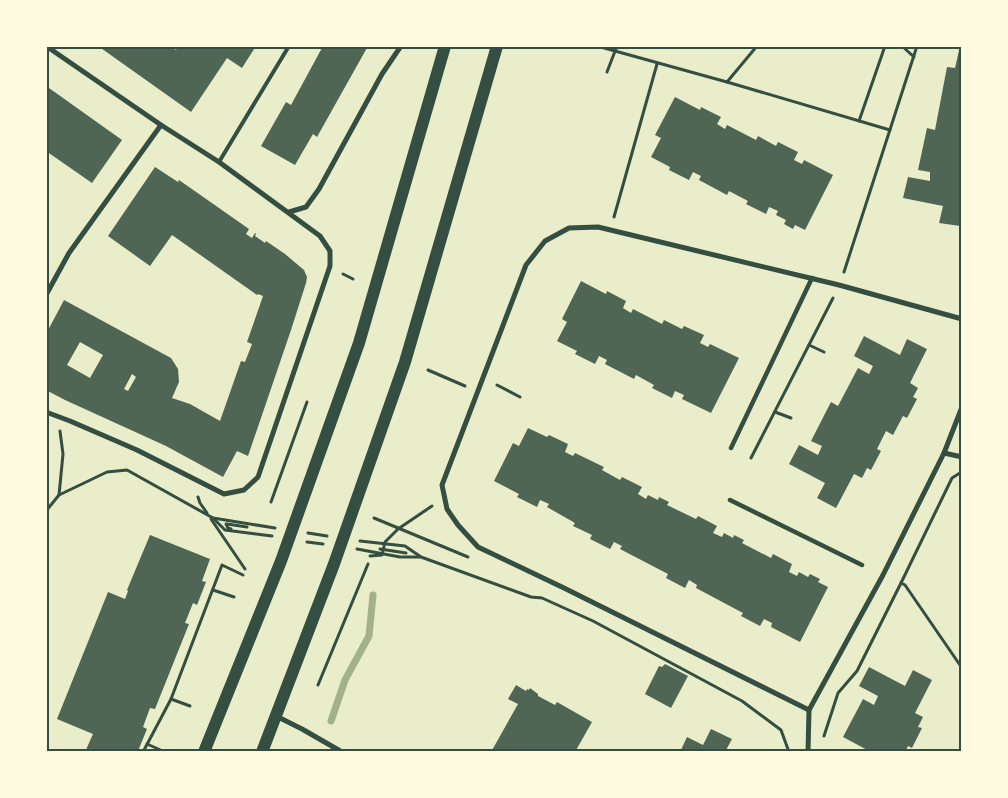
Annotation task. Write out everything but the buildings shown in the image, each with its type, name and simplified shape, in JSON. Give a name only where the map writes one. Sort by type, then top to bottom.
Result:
[{"type":"main road","points":[[204,752],[281,561],[359,343],[445,46]]},
{"type":"main road","points":[[262,752],[334,564],[405,362],[497,46]]},
{"type":"street","points":[[46,46],[161,125],[219,162],[289,212],[320,236],[330,251],[330,266],[258,477],[244,490],[224,494],[137,450],[46,412]]},
{"type":"street","points":[[289,212],[306,207],[319,189],[382,74],[401,46]]},
{"type":"street","points":[[46,295],[69,253],[161,125]]},
{"type":"street","points":[[809,710],[478,547],[458,525],[447,509],[442,486],[526,265],[545,241],[569,228],[598,227],[812,278],[962,319]]},
{"type":"street","points":[[730,448],[812,278]]},
{"type":"street","points":[[808,752],[809,710],[883,575],[944,453],[962,407]]},
{"type":"street","points":[[944,453],[962,457]]},
{"type":"street","points":[[730,500],[862,565]]},
{"type":"street","points":[[276,716],[342,752]]},
{"type":"lane","points":[[219,162],[289,46]]},
{"type":"path","points":[[597,46],[890,130]]},
{"type":"path","points":[[607,72],[617,46]]},
{"type":"path","points":[[727,82],[757,46]]},
{"type":"path","points":[[859,121],[885,46]]},
{"type":"path","points":[[902,46],[914,56]]},
{"type":"path","points":[[842,275],[917,46]]},
{"type":"path","points":[[610,230],[657,64]]},
{"type":"path","points":[[751,458],[833,298]]},
{"type":"path","points":[[809,344],[824,352]]},
{"type":"path","points":[[428,370],[466,386]]},
{"type":"path","points":[[497,385],[520,397]]},
{"type":"path","points":[[271,502],[307,402]]},
{"type":"path","points":[[775,412],[791,418]]},
{"type":"path","points":[[59,417],[63,454],[59,495]]},
{"type":"path","points":[[46,511],[59,495],[107,472],[127,470],[150,484]]},
{"type":"path","points":[[824,743],[824,735],[838,692],[857,671],[952,478],[960,473],[962,474]]},
{"type":"path","points":[[192,478],[200,503],[245,570]]},
{"type":"path","points":[[380,552],[383,543],[398,529],[445,498]]},
{"type":"path","points":[[213,518],[225,530],[275,537]]},
{"type":"path","points":[[374,518],[469,558]]},
{"type":"path","points":[[226,524],[230,520],[263,524]]},
{"type":"path","points":[[226,524],[248,525],[246,532]]},
{"type":"path","points":[[226,524],[228,528],[259,533]]},
{"type":"path","points":[[303,541],[331,545]]},
{"type":"path","points":[[380,552],[383,543]]},
{"type":"path","points":[[383,543],[406,549],[406,553]]},
{"type":"path","points":[[350,548],[405,556],[406,553]]},
{"type":"path","points":[[380,552],[400,558],[421,556]]},
{"type":"path","points":[[370,556],[380,552],[406,553]]},
{"type":"path","points":[[318,685],[368,564]]},
{"type":"path","points":[[143,752],[171,699],[222,565],[242,575]]},
{"type":"path","points":[[901,583],[962,668]]},
{"type":"path","points":[[213,590],[234,597]]},
{"type":"path","points":[[539,593],[542,598]]},
{"type":"path","points":[[531,597],[542,598],[593,621],[742,701],[781,730],[790,752]]},
{"type":"path","points":[[171,699],[190,706]]},
{"type":"path","points":[[147,744],[165,752]]},
{"type":"waterway","points":[[331,721],[345,680],[369,636],[373,595]]}]
